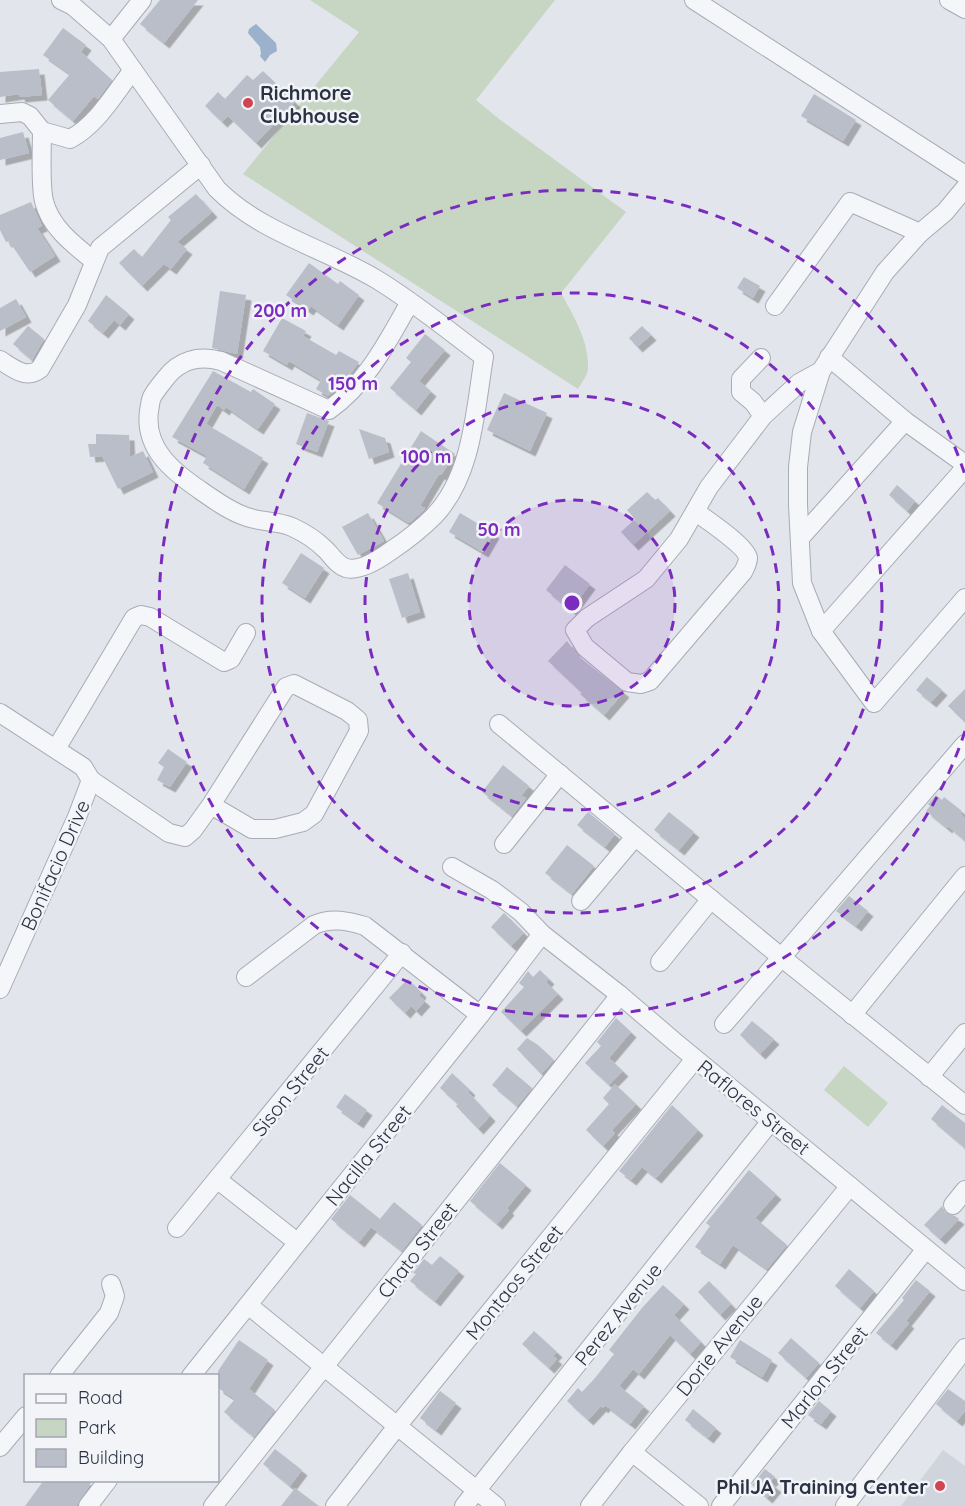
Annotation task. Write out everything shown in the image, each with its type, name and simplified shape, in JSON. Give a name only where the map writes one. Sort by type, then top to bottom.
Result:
[{"type":"street","points":[[61,0],[73,6],[111,39],[217,189],[238,208],[249,216],[358,270],[410,302],[484,357],[469,446],[462,471],[436,514],[413,535],[384,556],[362,566],[347,568],[338,563],[325,548],[290,526],[246,517],[210,498],[168,466],[159,454],[148,430],[151,398],[171,370],[189,360],[205,357],[221,361],[329,410],[351,392],[375,361],[410,302]]},
{"type":"street","points":[[111,39],[142,0]]},
{"type":"street","points":[[694,0],[965,175]]},
{"type":"street","points":[[949,0],[965,9]]},
{"type":"street","points":[[0,114],[22,112],[30,116],[42,131],[70,139],[93,123],[133,70]]},
{"type":"street","points":[[42,131],[44,201],[55,226],[76,248],[94,261]]},
{"type":"street","points":[[0,360],[24,374],[33,374],[40,369],[77,305],[100,248],[201,165]]},
{"type":"street","points":[[965,188],[945,212],[920,234],[885,272],[825,364],[802,432],[798,467],[802,583],[821,631],[874,703],[965,598]]},
{"type":"street","points":[[776,306],[850,202],[920,234]]},
{"type":"street","points":[[761,358],[741,379],[741,392],[753,402],[763,416]]},
{"type":"street","points":[[696,512],[735,542],[747,556],[748,561],[743,572],[650,681],[641,684],[627,682],[585,647],[575,630],[587,618],[646,579],[679,539],[709,487],[763,416],[799,383],[825,364]]},
{"type":"street","points":[[825,364],[965,464]]},
{"type":"street","points":[[800,538],[905,421]]},
{"type":"street","points":[[821,631],[965,468]]},
{"type":"street","points":[[56,749],[134,618],[141,615],[150,617],[224,662],[231,659],[246,633]]},
{"type":"street","points":[[92,780],[169,833],[185,837],[193,830],[211,804],[286,687],[294,684],[347,711],[358,720],[359,731],[314,814],[303,822],[275,829],[252,829],[211,804]]},
{"type":"street","name":"Bonifacio Drive","points":[[0,713],[83,767],[92,780],[0,989]]},
{"type":"street","points":[[500,724],[965,1106]]},
{"type":"street","points":[[724,1024],[965,744]]},
{"type":"street","points":[[504,844],[560,774]]},
{"type":"street","points":[[581,901],[636,837]]},
{"type":"street","name":"Raflores Street","points":[[452,867],[492,890],[522,912],[542,934],[620,995],[965,1281]]},
{"type":"street","points":[[852,1015],[965,876]]},
{"type":"street","points":[[660,962],[711,899]]},
{"type":"street","points":[[246,976],[314,925],[324,920],[345,920],[365,926],[480,1015]]},
{"type":"street","name":"Nacilla Street","points":[[194,1374],[542,934]]},
{"type":"street","name":"Sison Street","points":[[177,1228],[402,953]]},
{"type":"street","name":"Chato Street","points":[[213,1506],[620,995]]},
{"type":"street","points":[[929,1077],[965,1033]]},
{"type":"street","name":"Montaos Street","points":[[335,1506],[695,1059]]},
{"type":"street","name":"Perez Avenue","points":[[464,1506],[771,1121]]},
{"type":"street","points":[[218,1180],[297,1242]]},
{"type":"street","name":"Dorie Avenue","points":[[590,1506],[850,1186]]},
{"type":"street","points":[[953,1205],[965,1190]]},
{"type":"street","name":"Marlon Street","points":[[721,1506],[926,1249]]},
{"type":"street","points":[[60,1374],[109,1313],[115,1296],[111,1284]]},
{"type":"street","points":[[248,1305],[496,1506]]},
{"type":"street","points":[[845,1506],[965,1348]]},
{"type":"street","points":[[0,1447],[24,1418]]},
{"type":"street","points":[[632,1452],[699,1506]]},
{"type":"street","points":[[88,1506],[106,1482]]},
{"type":"shaded area","name":"PhilJA Training Center","points":[[943,1450],[965,1466],[965,1506],[901,1506]]},
{"type":"green space","points":[[310,0],[555,0],[476,100],[626,212],[561,293],[579,329],[588,358],[588,371],[578,389],[243,174],[359,32]]},
{"type":"green space","points":[[844,1066],[888,1103],[868,1127],[824,1090]]},
{"type":"water","points":[[256,24],[276,43],[277,51],[265,62],[260,56],[260,47],[248,33],[249,29]]},
{"type":"building","points":[[160,0],[198,0],[164,43],[140,24]]},
{"type":"building","points":[[63,28],[86,45],[81,52],[112,80],[98,99],[94,96],[73,121],[48,100],[70,74],[43,55]]},
{"type":"building","points":[[39,69],[42,95],[20,97],[19,94],[0,97],[0,72]]},
{"type":"building","points":[[263,71],[295,102],[256,143],[228,116],[222,122],[205,106],[218,92],[225,99],[247,75],[253,80]]},
{"type":"building","points":[[814,94],[856,120],[843,141],[801,116]]},
{"type":"building","points":[[23,132],[29,153],[0,160],[0,138]]},
{"type":"building","points":[[196,194],[212,212],[177,242],[187,249],[171,269],[164,264],[142,286],[119,263],[134,249],[142,257],[171,220],[168,217]]},
{"type":"building","points":[[31,202],[42,226],[37,228],[55,256],[30,272],[9,241],[6,242],[0,230],[0,215]]},
{"type":"building","points":[[309,263],[338,284],[340,281],[359,295],[338,325],[311,306],[308,310],[286,295]]},
{"type":"building","points":[[744,277],[760,286],[753,298],[737,288]]},
{"type":"building","points":[[220,291],[246,295],[237,354],[212,348]]},
{"type":"building","points":[[106,295],[129,314],[120,325],[114,320],[103,333],[88,321]]},
{"type":"building","points":[[16,299],[26,317],[0,331],[0,308]]},
{"type":"building","points":[[282,318],[306,331],[303,336],[336,355],[339,351],[359,362],[346,380],[328,396],[316,389],[321,380],[289,361],[287,365],[263,351]]},
{"type":"building","points":[[28,326],[44,339],[32,360],[13,344]]},
{"type":"building","points":[[642,326],[651,335],[637,347],[629,338]]},
{"type":"building","points":[[425,334],[445,350],[419,381],[431,391],[416,410],[390,388],[411,362],[406,358]]},
{"type":"building","points":[[213,371],[251,392],[253,389],[275,404],[258,429],[226,407],[224,410],[217,405],[206,424],[263,458],[244,489],[203,463],[207,456],[172,437]]},
{"type":"building","points":[[504,393],[547,413],[530,451],[487,430]]},
{"type":"building","points":[[307,413],[329,421],[317,452],[296,444]]},
{"type":"building","points":[[359,429],[385,438],[389,452],[369,459]]},
{"type":"building","points":[[421,431],[455,454],[441,475],[439,474],[420,506],[425,508],[423,511],[409,523],[377,503]]},
{"type":"building","points":[[96,434],[129,435],[130,457],[143,451],[153,472],[118,489],[102,456],[90,457],[88,444],[96,444]]},
{"type":"building","points":[[897,485],[915,501],[907,511],[889,495]]},
{"type":"building","points":[[647,492],[655,500],[658,498],[670,511],[633,545],[621,532],[635,519],[627,510]]},
{"type":"building","points":[[368,513],[384,541],[358,555],[342,527]]},
{"type":"building","points":[[460,513],[494,533],[483,552],[449,532]]},
{"type":"building","points":[[301,553],[324,568],[305,598],[282,583]]},
{"type":"building","points":[[565,565],[590,584],[571,610],[546,590]]},
{"type":"building","points":[[408,573],[420,612],[402,618],[389,579]]},
{"type":"building","points":[[567,641],[578,656],[624,692],[604,715],[548,661]]},
{"type":"building","points":[[927,677],[942,690],[931,702],[916,690]]},
{"type":"building","points":[[965,689],[965,722],[948,706]]},
{"type":"building","points":[[168,749],[187,762],[170,787],[157,780],[164,767],[158,763]]},
{"type":"building","points":[[503,765],[529,786],[521,796],[526,798],[512,816],[482,792]]},
{"type":"building","points":[[936,795],[942,800],[944,797],[962,811],[960,813],[965,818],[965,841],[926,811],[930,806],[928,804]]},
{"type":"building","points":[[588,812],[615,834],[605,847],[577,825]]},
{"type":"building","points":[[669,812],[694,832],[679,850],[654,830]]},
{"type":"building","points":[[567,845],[594,866],[572,894],[545,873]]},
{"type":"building","points":[[849,896],[868,911],[856,926],[836,911]]},
{"type":"building","points":[[504,913],[524,933],[511,946],[491,927]]},
{"type":"building","points":[[540,970],[549,979],[546,982],[558,994],[521,1031],[501,1012],[524,987],[519,983],[528,971],[533,977]]},
{"type":"building","points":[[408,979],[421,992],[419,996],[425,1001],[416,1011],[411,1006],[405,1013],[389,998]]},
{"type":"building","points":[[616,1018],[631,1032],[609,1058],[623,1071],[609,1085],[585,1063],[601,1046],[597,1042]]},
{"type":"building","points":[[752,1021],[774,1039],[760,1054],[740,1035]]},
{"type":"building","points":[[527,1038],[554,1060],[541,1074],[517,1049]]},
{"type":"building","points":[[507,1067],[532,1088],[517,1106],[492,1085]]},
{"type":"building","points":[[452,1073],[470,1090],[468,1092],[490,1116],[478,1129],[456,1106],[458,1104],[440,1088]]},
{"type":"building","points":[[615,1084],[636,1104],[612,1130],[615,1133],[603,1146],[586,1130],[609,1104],[603,1098]]},
{"type":"building","points":[[345,1094],[367,1110],[358,1123],[336,1107]]},
{"type":"building","points":[[672,1105],[698,1130],[656,1178],[642,1167],[631,1180],[619,1171]]},
{"type":"building","points":[[942,1105],[965,1123],[965,1148],[931,1119]]},
{"type":"building","points":[[500,1163],[526,1185],[497,1224],[470,1201]]},
{"type":"building","points":[[749,1170],[776,1194],[755,1218],[787,1245],[767,1269],[733,1245],[720,1264],[695,1247],[710,1226],[706,1223]]},
{"type":"building","points":[[350,1195],[380,1219],[394,1202],[422,1225],[402,1251],[371,1227],[359,1242],[331,1219]]},
{"type":"building","points":[[942,1206],[946,1213],[959,1219],[940,1239],[924,1225]]},
{"type":"building","points":[[440,1256],[459,1271],[435,1301],[410,1281],[424,1259],[432,1265]]},
{"type":"building","points":[[849,1269],[874,1291],[860,1308],[835,1286]]},
{"type":"building","points":[[916,1280],[930,1291],[906,1321],[909,1323],[891,1345],[876,1333],[904,1300],[902,1298]]},
{"type":"building","points":[[709,1281],[731,1304],[720,1315],[698,1292]]},
{"type":"building","points":[[663,1285],[684,1304],[674,1315],[701,1342],[690,1354],[670,1335],[639,1374],[633,1369],[619,1386],[644,1406],[630,1424],[605,1405],[603,1408],[601,1406],[588,1420],[567,1401],[578,1388],[582,1392],[595,1378],[614,1354],[609,1350]]},
{"type":"building","points":[[534,1331],[557,1352],[553,1356],[557,1359],[549,1368],[522,1344]]},
{"type":"building","points":[[791,1338],[819,1363],[806,1378],[778,1353]]},
{"type":"building","points":[[239,1340],[268,1360],[249,1389],[275,1410],[254,1437],[224,1412],[235,1399],[219,1389],[218,1371]]},
{"type":"building","points":[[740,1340],[772,1360],[762,1377],[730,1357]]},
{"type":"building","points":[[948,1389],[965,1401],[965,1411],[957,1421],[936,1404]]},
{"type":"building","points":[[440,1391],[456,1403],[436,1430],[420,1418]]},
{"type":"building","points":[[819,1401],[831,1411],[821,1424],[808,1415]]},
{"type":"building","points":[[693,1409],[716,1428],[708,1438],[685,1420]]},
{"type":"building","points":[[275,1449],[302,1470],[290,1486],[263,1464]]},
{"type":"building","points":[[765,1469],[775,1477],[770,1482],[776,1487],[767,1498],[752,1485]]},
{"type":"building","points":[[43,1482],[92,1482],[76,1506],[25,1506]]},
{"type":"building","points":[[295,1488],[319,1506],[281,1506]]},
{"type":"place","name":"Richmore Clubhouse","points":[[248,103]]},
{"type":"place","name":"PhilJA Training Center","points":[[940,1486]]}]
